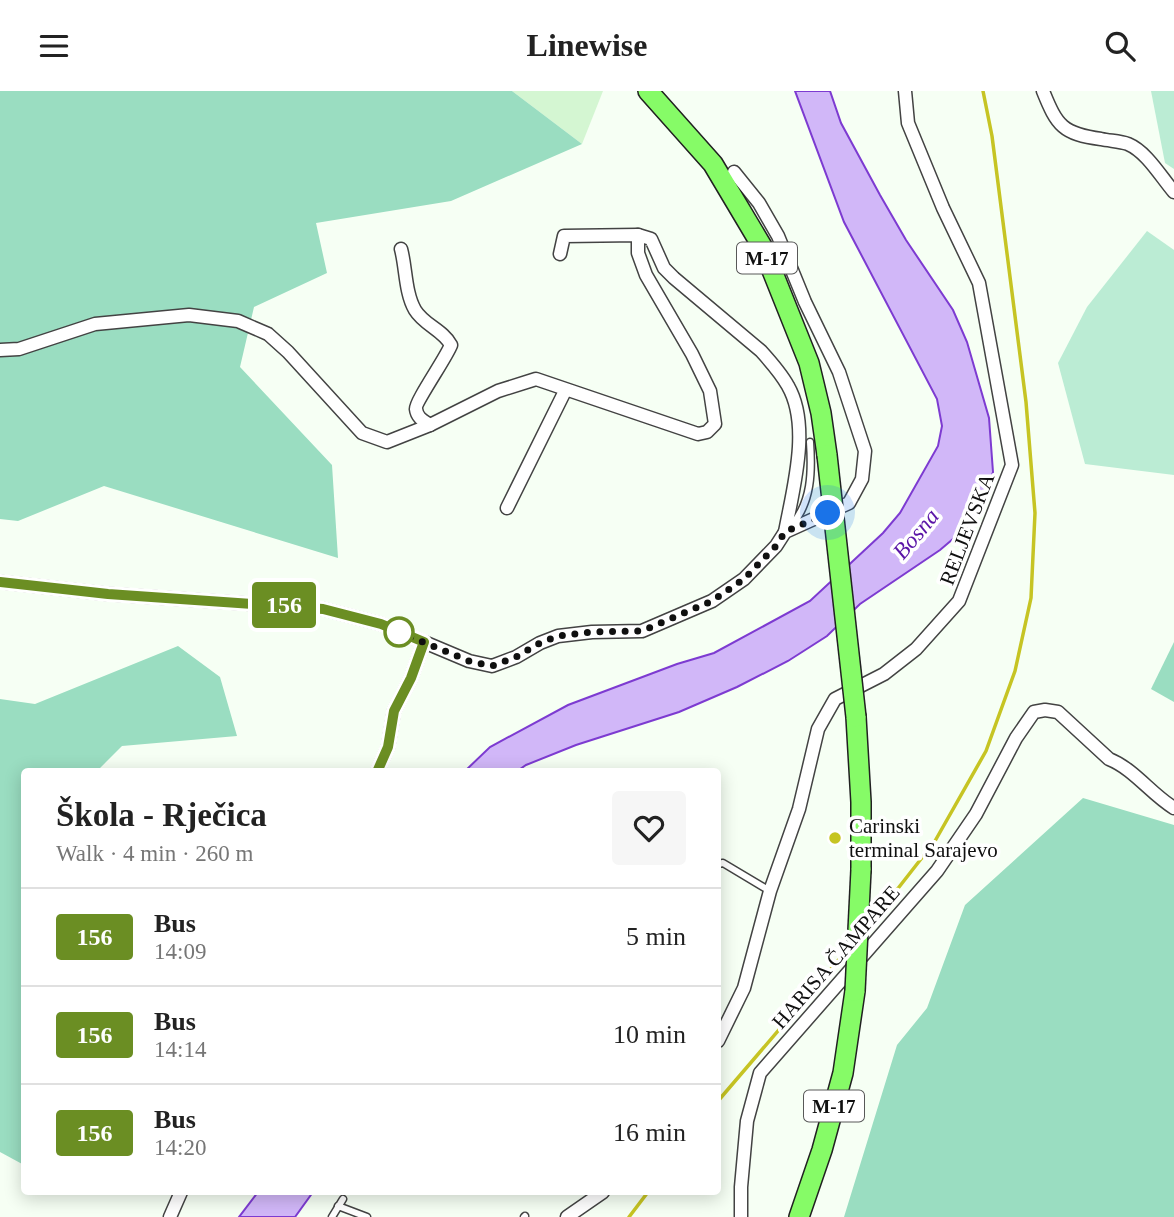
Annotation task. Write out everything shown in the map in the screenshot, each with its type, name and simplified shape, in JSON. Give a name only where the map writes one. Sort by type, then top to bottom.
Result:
[{"type":"main road","name":"M-17","points":[[648,91],[713,165],[763,248],[809,363],[821,413],[827,455],[856,717],[861,802],[861,870],[855,991],[843,1073],[822,1150],[799,1217]]},
{"type":"street","name":"RELJEVSKA","points":[[721,1035],[744,988],[770,891],[799,809],[818,729],[835,699],[884,674],[916,649],[960,601],[1012,465],[979,283],[943,208],[908,123],[905,91]]},
{"type":"street","points":[[1043,91],[1057,123],[1066,130],[1082,137],[1128,144],[1140,151],[1174,192]]},
{"type":"street","points":[[734,172],[759,203],[778,236],[805,302],[839,372],[865,451],[862,479],[849,503],[785,532]]},
{"type":"street","points":[[0,350],[19,349],[95,324],[189,315],[238,321],[268,334],[362,433],[387,442],[430,425],[498,391],[536,379],[698,434],[707,432],[715,424],[710,391],[692,354],[646,275],[638,253],[638,235]]},
{"type":"street","points":[[0,582],[108,594],[323,609],[381,624],[469,661],[492,666],[558,636],[642,631],[712,601],[744,579],[776,546],[785,532],[799,450],[798,415],[789,388],[761,351],[664,268],[651,239],[638,235],[564,236],[560,254]]},
{"type":"street","points":[[401,249],[410,297],[415,309],[425,321],[448,339],[451,345],[434,378],[415,405],[421,420],[430,425]]},
{"type":"street","points":[[507,507],[565,391]]},
{"type":"street","points":[[379,768],[388,747],[394,711],[411,678],[424,642]]},
{"type":"street","name":"HARISA ČAMPARE","points":[[741,1217],[747,1121],[760,1073],[937,871],[976,814],[1016,738],[1034,712],[1058,712],[1109,759],[1119,763],[1174,808]]},
{"type":"street","points":[[170,1217],[180,1195]]},
{"type":"street","points":[[567,1217],[599,1195]]},
{"type":"lane","points":[[785,532],[796,520],[806,498],[812,471],[810,442]]},
{"type":"lane","points":[[721,863],[770,891]]},
{"type":"lane","points":[[332,1217],[341,1203],[367,1217]]},
{"type":"green space","points":[[0,91],[512,91],[582,144],[451,201],[316,223],[327,273],[254,307],[240,367],[332,465],[338,558],[104,486],[18,521],[0,519]]},
{"type":"green space","points":[[512,91],[603,91],[582,144]]},
{"type":"green space","points":[[1151,91],[1174,91],[1174,169],[1165,163]]},
{"type":"green space","points":[[1147,231],[1174,250],[1174,475],[1085,464],[1058,363],[1087,307]]},
{"type":"green space","points":[[1174,642],[1174,702],[1151,689]]},
{"type":"green space","points":[[178,646],[220,677],[237,736],[122,746],[100,768],[21,768],[21,1163],[0,1152],[0,699],[35,704]]},
{"type":"green space","points":[[1083,798],[1174,825],[1174,1217],[844,1217],[897,1045],[927,1008],[965,905]]},
{"type":"water","name":"Bosna","points":[[795,91],[830,91],[841,123],[880,195],[906,240],[953,310],[967,342],[989,418],[993,472],[985,496],[967,527],[940,550],[860,604],[827,636],[788,661],[737,687],[679,712],[576,745],[522,768],[468,768],[490,747],[568,705],[714,653],[810,601],[883,533],[900,513],[938,446],[942,426],[937,399],[844,222]]},
{"type":"water","points":[[256,1195],[311,1195],[295,1217],[239,1217]]},
{"type":"railway","points":[[721,1097],[878,914],[935,841],[986,751],[1015,671],[1031,598],[1035,513],[1026,402],[992,136],[983,91]]},
{"type":"railway","points":[[629,1217],[646,1195]]},
{"type":"bus line","name":"156","points":[[0,582],[108,594],[323,609],[381,624],[424,642],[411,678],[394,711],[388,747],[379,768]]},
{"type":"place","name":"Carinski terminal Sarajevo","points":[[835,838]]},
{"type":"route","points":[[399,632],[469,661],[492,666],[558,636],[642,631],[712,601],[744,579],[776,546],[785,532],[828,513]]}]
